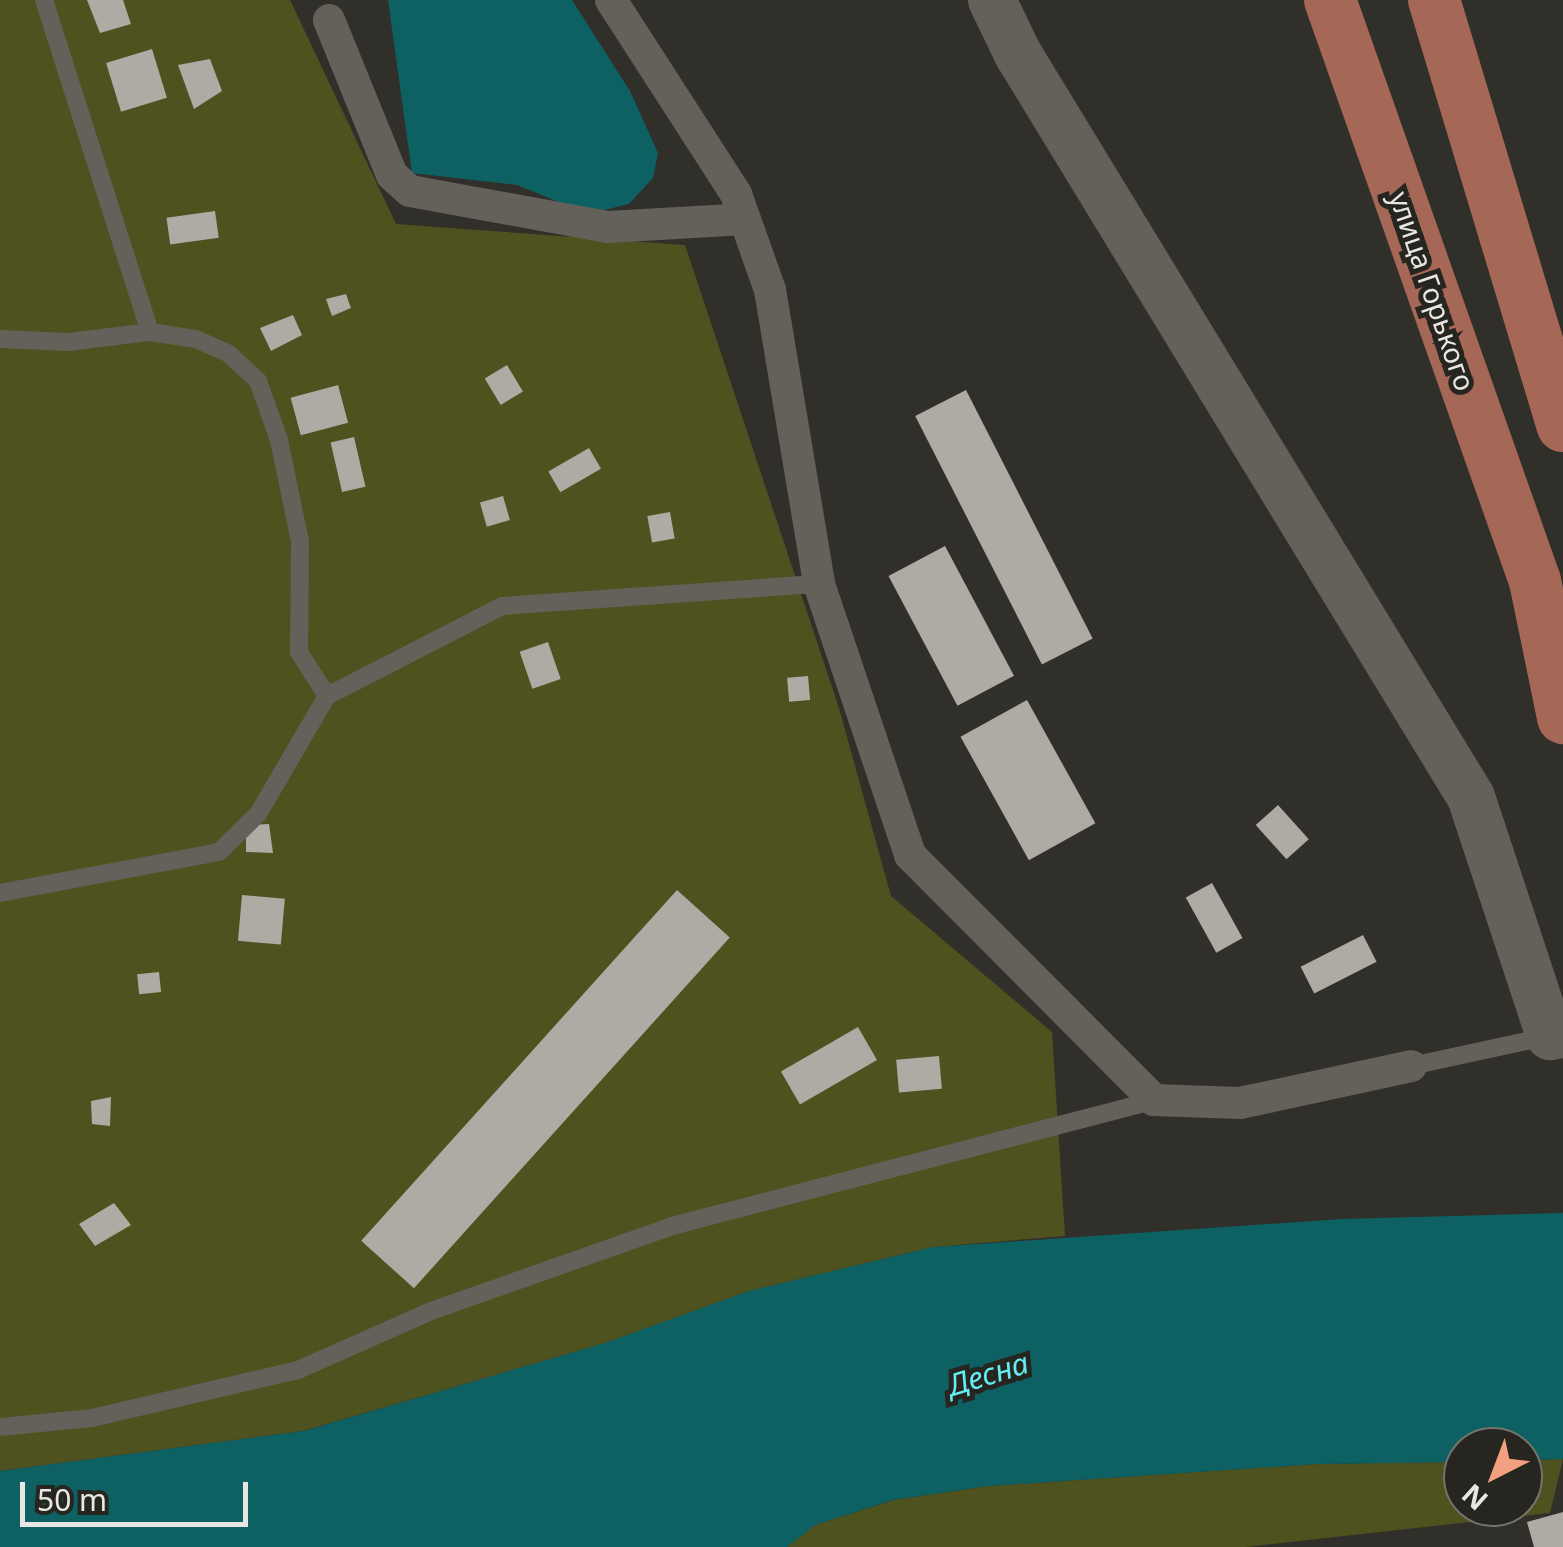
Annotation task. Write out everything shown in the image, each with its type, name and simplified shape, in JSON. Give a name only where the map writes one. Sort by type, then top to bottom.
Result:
[{"type":"main road","name":"улица Горького","points":[[1330,0],[1535,581],[1563,718]]},
{"type":"main road","points":[[1434,0],[1563,426]]},
{"type":"street","points":[[611,0],[736,194],[746,220],[770,290],[819,584],[910,855],[1154,1100],[1240,1103],[1411,1066]]},
{"type":"street","points":[[992,0],[1018,54],[1471,797],[1557,1035]]},
{"type":"street","points":[[329,20],[392,175],[410,191],[608,227],[746,220]]},
{"type":"lane","points":[[44,0],[150,332]]},
{"type":"lane","points":[[0,339],[68,342],[150,332],[196,339],[228,354],[258,381],[279,440],[300,542],[298,652],[326,696]]},
{"type":"lane","points":[[0,893],[219,852],[258,814],[326,696],[502,606],[819,584]]},
{"type":"lane","points":[[1411,1066],[1557,1035]]},
{"type":"lane","points":[[0,1428],[92,1418],[298,1370],[431,1310],[672,1226],[1154,1100]]},
{"type":"green space","points":[[0,0],[290,0],[396,224],[685,245],[839,708],[891,896],[1052,1032],[1065,1236],[933,1247],[749,1291],[605,1343],[303,1431],[0,1471]]},
{"type":"green space","points":[[1563,1459],[1550,1513],[1543,1514],[1543,1460]]},
{"type":"green space","points":[[1443,1462],[1443,1525],[1246,1547],[787,1547],[815,1525],[894,1500],[988,1486],[1318,1464]]},
{"type":"water","points":[[388,0],[572,0],[630,91],[658,153],[653,178],[629,204],[588,214],[517,185],[412,173]]},
{"type":"water","name":"Десна","points":[[1563,1213],[1563,1459],[1543,1460],[1543,1427],[1443,1427],[1443,1462],[1318,1464],[988,1486],[893,1500],[815,1525],[787,1547],[0,1547],[0,1471],[304,1431],[605,1343],[749,1291],[933,1247],[1342,1219]]},
{"type":"building","points":[[87,0],[123,0],[131,24],[100,33]]},
{"type":"building","points":[[152,49],[167,98],[121,112],[106,63]]},
{"type":"building","points":[[210,59],[222,91],[194,109],[178,65]]},
{"type":"building","points":[[215,211],[219,238],[170,245],[166,218]]},
{"type":"building","points":[[346,294],[351,308],[332,316],[326,299]]},
{"type":"building","points":[[293,315],[302,335],[271,351],[260,328]]},
{"type":"building","points":[[507,365],[523,392],[501,405],[485,378]]},
{"type":"building","points":[[338,385],[348,423],[301,435],[291,398]]},
{"type":"building","points":[[966,390],[1093,639],[1042,664],[915,416]]},
{"type":"building","points":[[354,437],[365,487],[342,492],[331,442]]},
{"type":"building","points":[[589,448],[601,469],[560,492],[548,472]]},
{"type":"building","points":[[503,496],[510,520],[487,527],[480,503]]},
{"type":"building","points":[[670,512],[675,539],[652,543],[647,516]]},
{"type":"building","points":[[945,546],[1014,676],[958,706],[888,576]]},
{"type":"building","points":[[548,642],[561,679],[532,689],[520,652]]},
{"type":"building","points":[[808,676],[810,700],[789,702],[787,678]]},
{"type":"building","points":[[1027,700],[1095,823],[1029,860],[961,737]]},
{"type":"building","points":[[1278,805],[1309,839],[1286,859],[1256,825]]},
{"type":"building","points":[[269,824],[273,853],[246,852],[246,825]]},
{"type":"building","points":[[1212,883],[1243,938],[1216,953],[1186,898]]},
{"type":"building","points":[[677,890],[730,938],[414,1288],[361,1241]]},
{"type":"building","points":[[242,895],[285,899],[281,945],[238,941]]},
{"type":"building","points":[[1363,935],[1377,962],[1314,994],[1301,967]]},
{"type":"building","points":[[159,972],[161,992],[139,994],[137,974]]},
{"type":"building","points":[[858,1027],[877,1060],[800,1104],[781,1072]]},
{"type":"building","points":[[939,1056],[942,1089],[899,1093],[896,1060]]},
{"type":"building","points":[[111,1097],[110,1126],[92,1124],[91,1101]]},
{"type":"building","points":[[114,1203],[131,1225],[95,1246],[79,1224]]},
{"type":"building","points":[[1563,1512],[1563,1547],[1534,1547],[1528,1527],[1543,1527],[1543,1518]]}]
